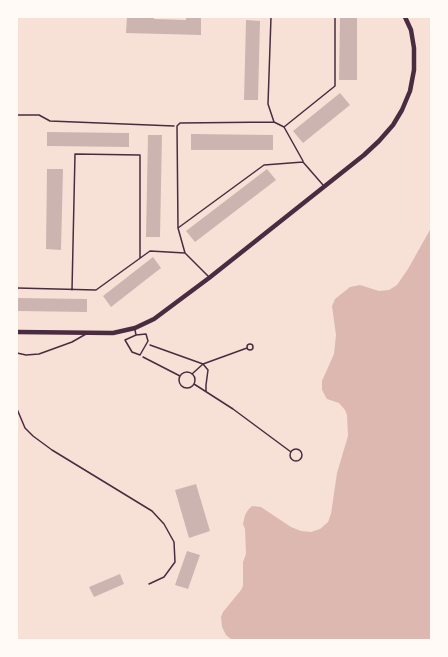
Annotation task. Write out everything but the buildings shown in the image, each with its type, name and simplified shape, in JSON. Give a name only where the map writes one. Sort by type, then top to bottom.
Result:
[{"type":"street","points":[[17,332],[114,333],[135,328],[154,319],[209,278],[379,141],[402,110],[410,91],[414,70],[414,48],[411,30],[405,17]]},
{"type":"lane","points":[[270,17],[268,104],[274,122]]},
{"type":"lane","points":[[284,127],[334,86],[335,17]]},
{"type":"lane","points":[[209,278],[185,253],[178,228],[178,126],[180,123],[274,122],[284,127],[303,162],[323,186]]},
{"type":"lane","points":[[72,290],[74,154],[140,155],[140,258]]},
{"type":"lane","points":[[178,228],[264,165],[303,162]]},
{"type":"lane","points":[[17,288],[96,290],[150,251],[185,253]]},
{"type":"lane","points":[[135,328],[136,335]]},
{"type":"lane","points":[[17,353],[26,355],[39,354],[72,342],[89,333]]},
{"type":"lane","points":[[146,334],[148,341],[146,344],[140,355],[132,352],[125,340],[136,335],[146,334]]},
{"type":"lane","points":[[17,409],[25,428],[33,436],[52,450],[152,511],[164,524],[174,542],[175,562],[164,577],[149,584]]},
{"type":"path","points":[[17,115],[39,115],[50,120],[178,126]]},
{"type":"path","points":[[146,344],[203,364],[208,370],[206,392]]},
{"type":"path","points":[[192,374],[203,364],[247,348]]},
{"type":"path","points":[[140,355],[180,376]]},
{"type":"path","points":[[180,376],[186,373],[192,374]]},
{"type":"path","points":[[180,376],[179,382],[182,387],[190,388],[194,384],[195,379],[192,374]]},
{"type":"path","points":[[194,384],[233,409],[291,452]]},
{"type":"path","points":[[295,449],[299,450],[302,454],[302,458],[296,461],[293,460],[290,456],[291,452],[295,449]]},
{"type":"shaded area","points":[[431,228],[431,640],[232,640],[226,635],[222,627],[221,617],[223,612],[243,586],[243,562],[246,554],[245,529],[243,524],[248,510],[252,506],[261,507],[291,527],[301,531],[311,532],[320,529],[328,522],[331,514],[337,473],[348,436],[347,415],[345,410],[339,403],[327,399],[322,390],[322,381],[334,354],[336,335],[332,306],[335,299],[350,287],[360,285],[379,291],[389,290],[397,285],[408,269]]}]
